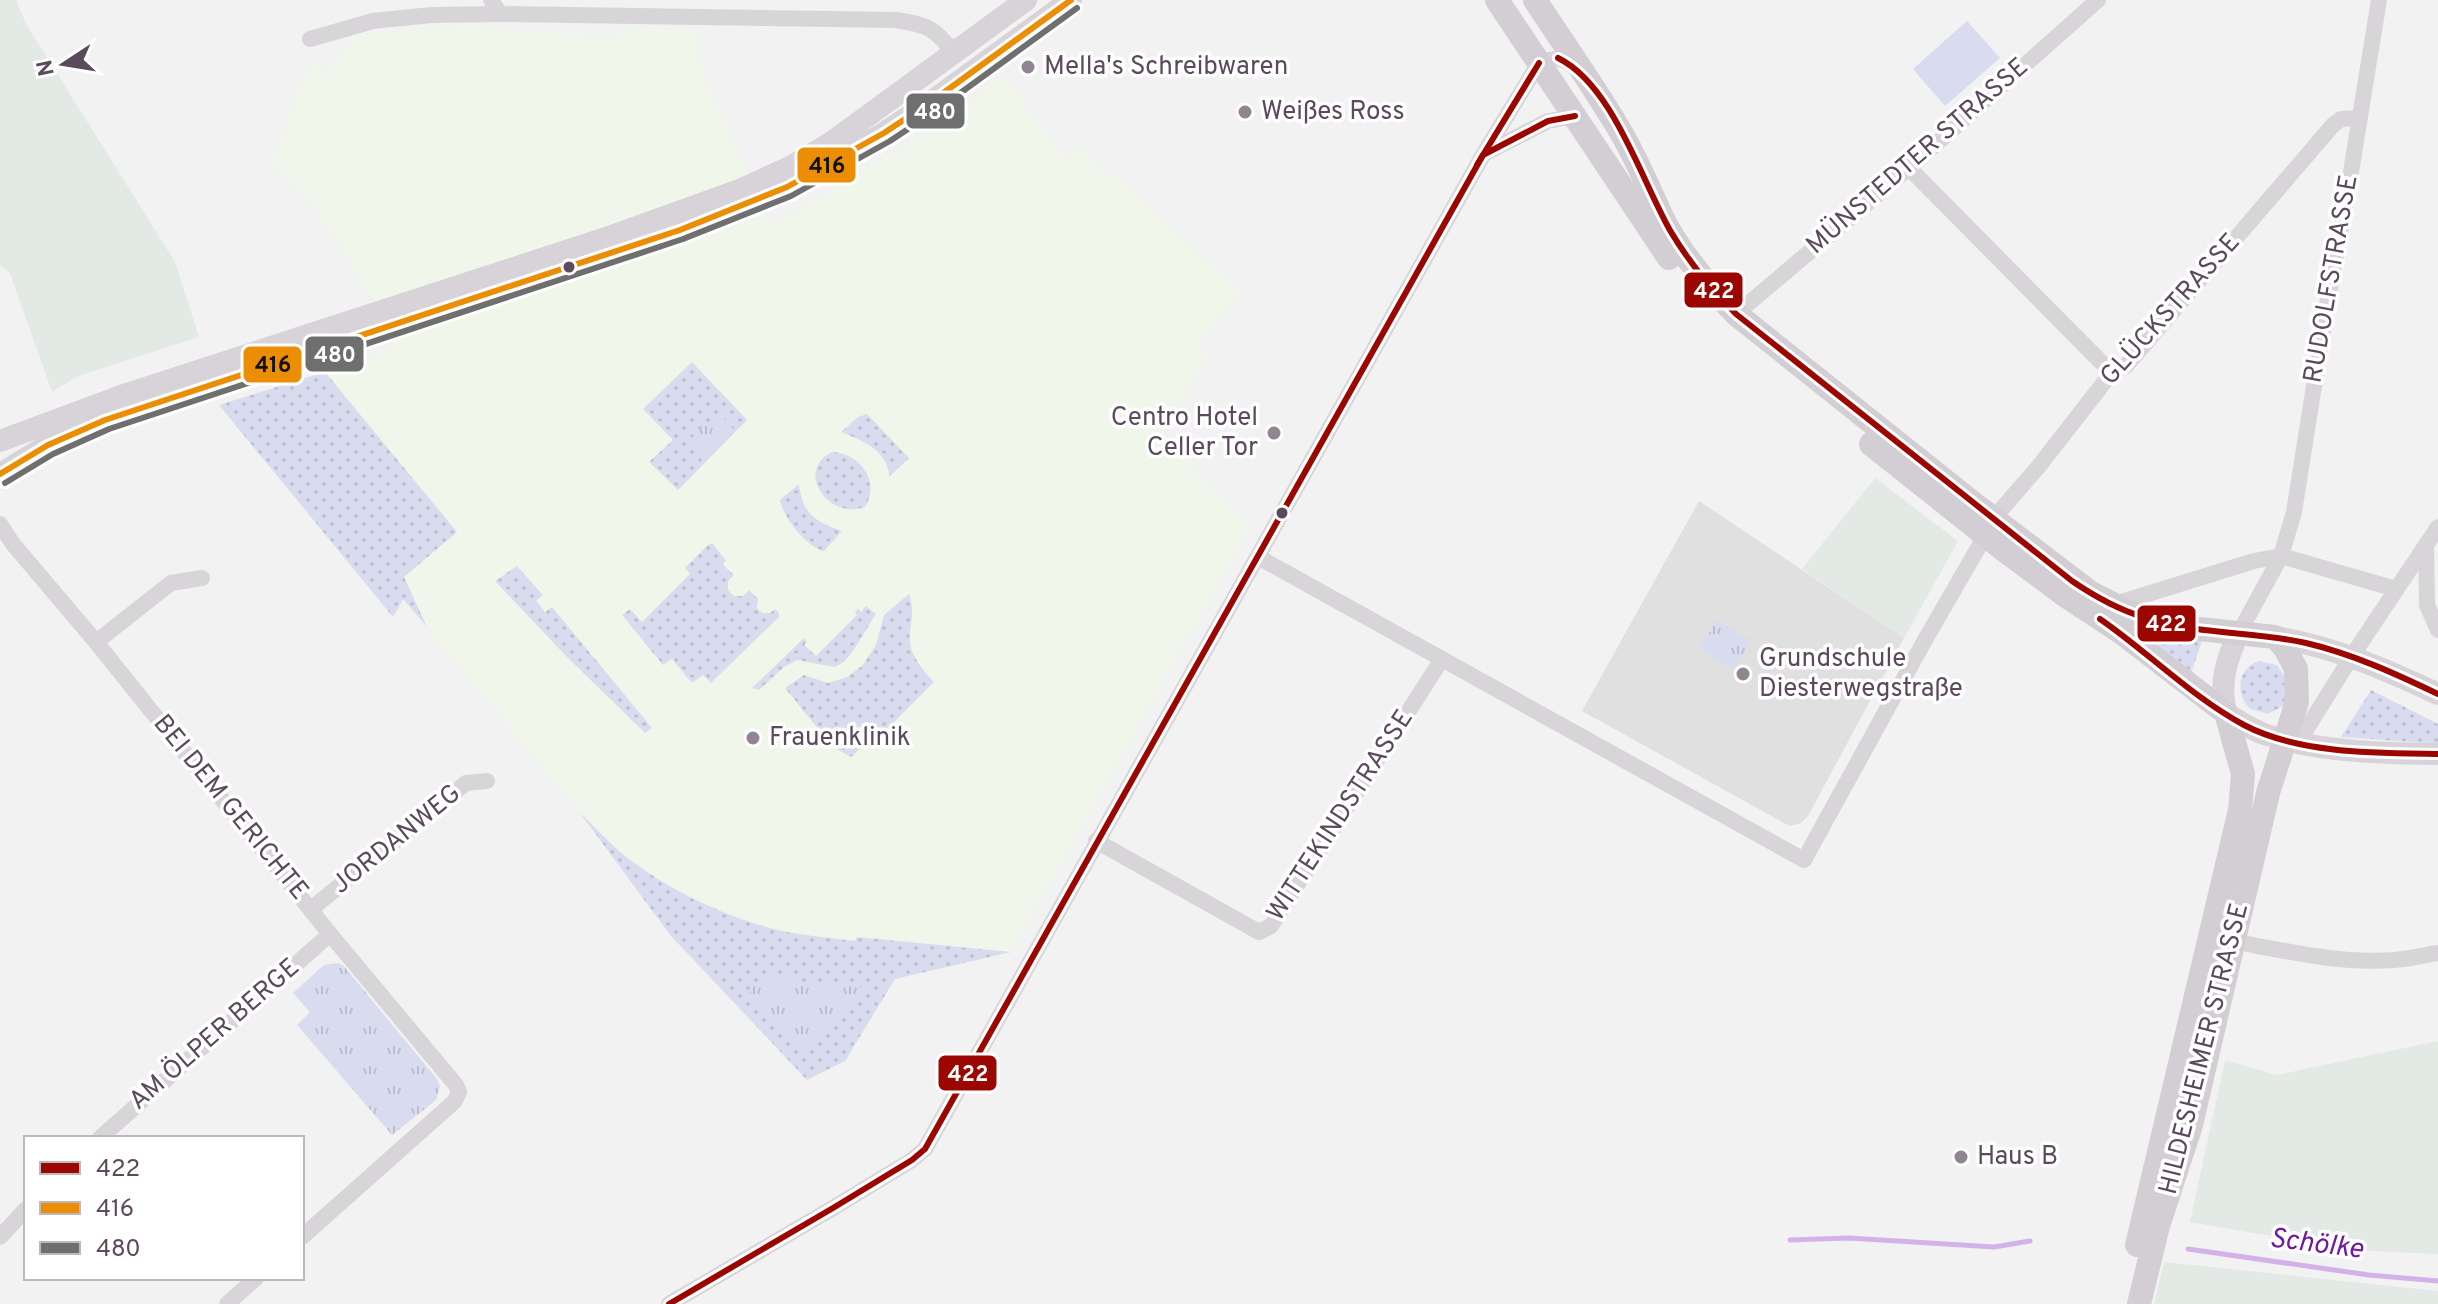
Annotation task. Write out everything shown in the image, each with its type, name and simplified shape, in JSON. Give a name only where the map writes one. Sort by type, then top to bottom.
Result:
[{"type":"main road","points":[[0,441],[121,396],[603,239],[742,189],[792,166],[836,139],[1026,0]]},
{"type":"main road","points":[[0,474],[48,445],[105,420],[595,258],[731,211],[787,187],[871,140],[969,74],[1040,9],[1071,0]]},
{"type":"main road","points":[[1497,0],[1687,285],[1713,314],[1989,527],[2112,605],[2137,616],[2171,626],[2275,637],[2332,649],[2438,694]]},
{"type":"main road","points":[[1535,0],[1632,151],[1680,247],[1716,294],[2063,594],[2122,633],[2246,726],[2284,740],[2387,753],[2438,754]]},
{"type":"main road","points":[[954,53],[969,74]]},
{"type":"main road","points":[[2226,713],[2222,698],[2224,672],[2239,633]]},
{"type":"main road","points":[[2275,637],[2292,660],[2297,677],[2297,702],[2284,740]]},
{"type":"main road","name":"HILDESHEIMER STRASSE","points":[[2123,1304],[2240,810],[2243,774],[2226,713]]},
{"type":"main road","name":"HILDESHEIMER STRASSE","points":[[2139,1304],[2158,1226],[2191,1125],[2232,941],[2284,740]]},
{"type":"street","points":[[780,0],[791,17]]},
{"type":"street","name":"MÜNSTEDTER STRASSE","points":[[1736,314],[1909,168],[2098,0]]},
{"type":"street","name":"RUDOLFSTRASSE","points":[[2239,633],[2281,556],[2294,512],[2379,0]]},
{"type":"street","points":[[310,39],[373,21],[495,7],[896,20],[924,24],[944,39],[954,53]]},
{"type":"street","points":[[669,1304],[846,1200],[925,1149],[1483,155],[1539,63],[1553,58],[1568,60],[1585,77]]},
{"type":"street","points":[[1483,155],[1548,121],[1575,116]]},
{"type":"street","name":"GLÜCKSTRASSE","points":[[1442,659],[1804,860],[1989,527],[2113,371],[2126,366],[2333,125],[2341,119],[2359,118]]},
{"type":"street","points":[[1909,168],[2113,371]]},
{"type":"street","name":"BEI DEM GERICHTE","points":[[0,524],[13,544],[96,642],[459,1092],[455,1101],[304,1235]]},
{"type":"street","points":[[2284,740],[2304,733],[2438,527]]},
{"type":"street","points":[[2426,545],[2427,605],[2438,630]]},
{"type":"street","points":[[2112,605],[2254,561],[2281,556],[2396,589]]},
{"type":"street","points":[[1258,557],[1442,659]]},
{"type":"street","points":[[96,642],[171,583],[202,578]]},
{"type":"street","name":"WITTEKINDSTRASSE","points":[[1096,841],[1259,932],[1264,931],[1271,926],[1442,659]]},
{"type":"street","name":"JORDANWEG","points":[[311,909],[466,783],[487,781]]},
{"type":"street","name":"AM ÖLPER BERGE","points":[[102,1136],[330,934]]},
{"type":"street","points":[[2232,941],[2299,955],[2345,960],[2395,960],[2438,953]]},
{"type":"street","points":[[0,1237],[24,1211]]},
{"type":"street","points":[[227,1304],[254,1280]]},
{"type":"shaded area","points":[[0,0],[16,0],[26,24],[175,262],[199,337],[78,376],[52,392],[10,273],[0,265]]},
{"type":"shaded area","points":[[474,26],[546,34],[618,36],[627,29],[700,31],[699,62],[770,225],[919,136],[1003,77],[1064,159],[1081,147],[1241,292],[1195,347],[1208,357],[1185,395],[1154,426],[1251,526],[1011,952],[857,937],[856,941],[788,932],[706,904],[653,875],[625,855],[580,813],[427,627],[312,375],[394,348],[329,226],[267,162],[277,151],[312,57],[321,70],[335,60],[352,40],[364,35]]},
{"type":"shaded area","points":[[1875,478],[1958,541],[1904,638],[1802,569]]},
{"type":"shaded area","name":"Grundschule Diesterwegstraße","points":[[1699,501],[1904,638],[1808,816],[1801,823],[1790,826],[1784,823],[1582,711]]},
{"type":"shaded area","points":[[2438,1041],[2438,1254],[2351,1250],[2190,1222],[2225,1060],[2277,1075]]},
{"type":"shaded area","points":[[2164,1262],[2438,1291],[2438,1304],[2154,1304]]},
{"type":"green space","points":[[1967,21],[2000,58],[1945,106],[1913,69]]},
{"type":"green space","points":[[692,362],[747,420],[678,490],[649,462],[673,440],[643,409]]},
{"type":"green space","points":[[325,372],[457,532],[404,577],[427,627],[403,599],[393,617],[219,405]]},
{"type":"green space","points":[[719,413],[735,431],[702,460],[687,442]]},
{"type":"green space","points":[[867,414],[909,458],[889,477],[888,468],[879,453],[841,432],[858,417]]},
{"type":"green space","points":[[832,452],[851,458],[865,470],[871,488],[865,507],[839,507],[820,492],[816,470],[821,460]]},
{"type":"green space","points":[[799,484],[807,510],[818,520],[842,531],[824,551],[803,538],[782,507],[780,500]]},
{"type":"green space","points":[[709,544],[713,544],[726,561],[722,564],[734,575],[728,581],[728,590],[734,596],[743,596],[749,590],[758,599],[757,608],[762,613],[775,609],[779,617],[711,683],[703,675],[692,683],[672,659],[663,665],[622,615],[630,609],[642,622],[690,574],[685,568]]},
{"type":"green space","points":[[517,566],[543,595],[536,601],[545,612],[552,607],[652,728],[645,733],[495,581]]},
{"type":"green space","points":[[909,594],[912,608],[911,646],[920,665],[934,682],[879,737],[867,742],[851,757],[833,747],[785,688],[804,675],[828,683],[847,677],[862,666],[876,645],[884,615]]},
{"type":"green space","points":[[866,606],[876,614],[844,662],[834,667],[797,660],[784,667],[759,690],[752,688],[804,638],[807,642],[804,645],[816,656],[857,615],[855,612],[858,609],[861,612]]},
{"type":"green space","points":[[1717,620],[1751,640],[1734,670],[1699,649]]},
{"type":"green space","points":[[2143,629],[2202,641],[2190,676],[2139,634]]},
{"type":"green space","points":[[2259,661],[2277,665],[2287,680],[2285,705],[2268,714],[2250,709],[2240,689],[2246,669]]},
{"type":"green space","points":[[2371,690],[2438,724],[2438,744],[2341,737]]},
{"type":"green space","points":[[580,813],[619,851],[662,881],[702,903],[766,927],[855,941],[857,937],[1011,952],[895,979],[845,1061],[807,1080],[671,936]]},
{"type":"green space","points":[[324,965],[343,965],[440,1086],[436,1100],[392,1135],[297,1025],[310,1012],[293,993]]},
{"type":"green space","points":[[766,973],[822,986],[867,987],[808,1051],[749,992]]},
{"type":"waterway","name":"Schölke","points":[[1790,1240],[1849,1238],[1994,1247],[2030,1241]]},
{"type":"waterway","name":"Schölke","points":[[2188,1249],[2369,1275],[2438,1281]]},
{"type":"transit line","name":"416","points":[[0,474],[48,445],[105,420],[680,230],[787,187],[884,133],[1071,0]]},
{"type":"transit line","name":"480","points":[[5,483],[53,454],[109,429],[683,239],[791,196],[890,141],[1077,8]]},
{"type":"transit line","name":"422","points":[[1558,58],[1595,89],[1624,136],[1671,232],[1701,275],[1736,314],[2072,581],[2106,602],[2143,617],[2183,627],[2306,643],[2374,665],[2438,694]]},
{"type":"transit line","name":"422","points":[[669,1304],[833,1208],[925,1149],[1483,155],[1539,63]]},
{"type":"transit line","name":"422","points":[[1477,165],[1483,155],[1548,121],[1575,116]]},
{"type":"transit line","name":"422","points":[[2100,619],[2206,701],[2266,735],[2339,750],[2438,754]]},
{"type":"place","name":"Mella's Schreibwaren","points":[[1028,67]]},
{"type":"place","name":"Weißes Ross","points":[[1245,112]]},
{"type":"place","name":"Centro Hotel Celler Tor","points":[[1274,433]]},
{"type":"place","name":"Grundschule Diesterwegstraße","points":[[1743,674]]},
{"type":"place","name":"Frauenklinik","points":[[753,738]]},
{"type":"place","name":"Haus B","points":[[1961,1157]]}]
